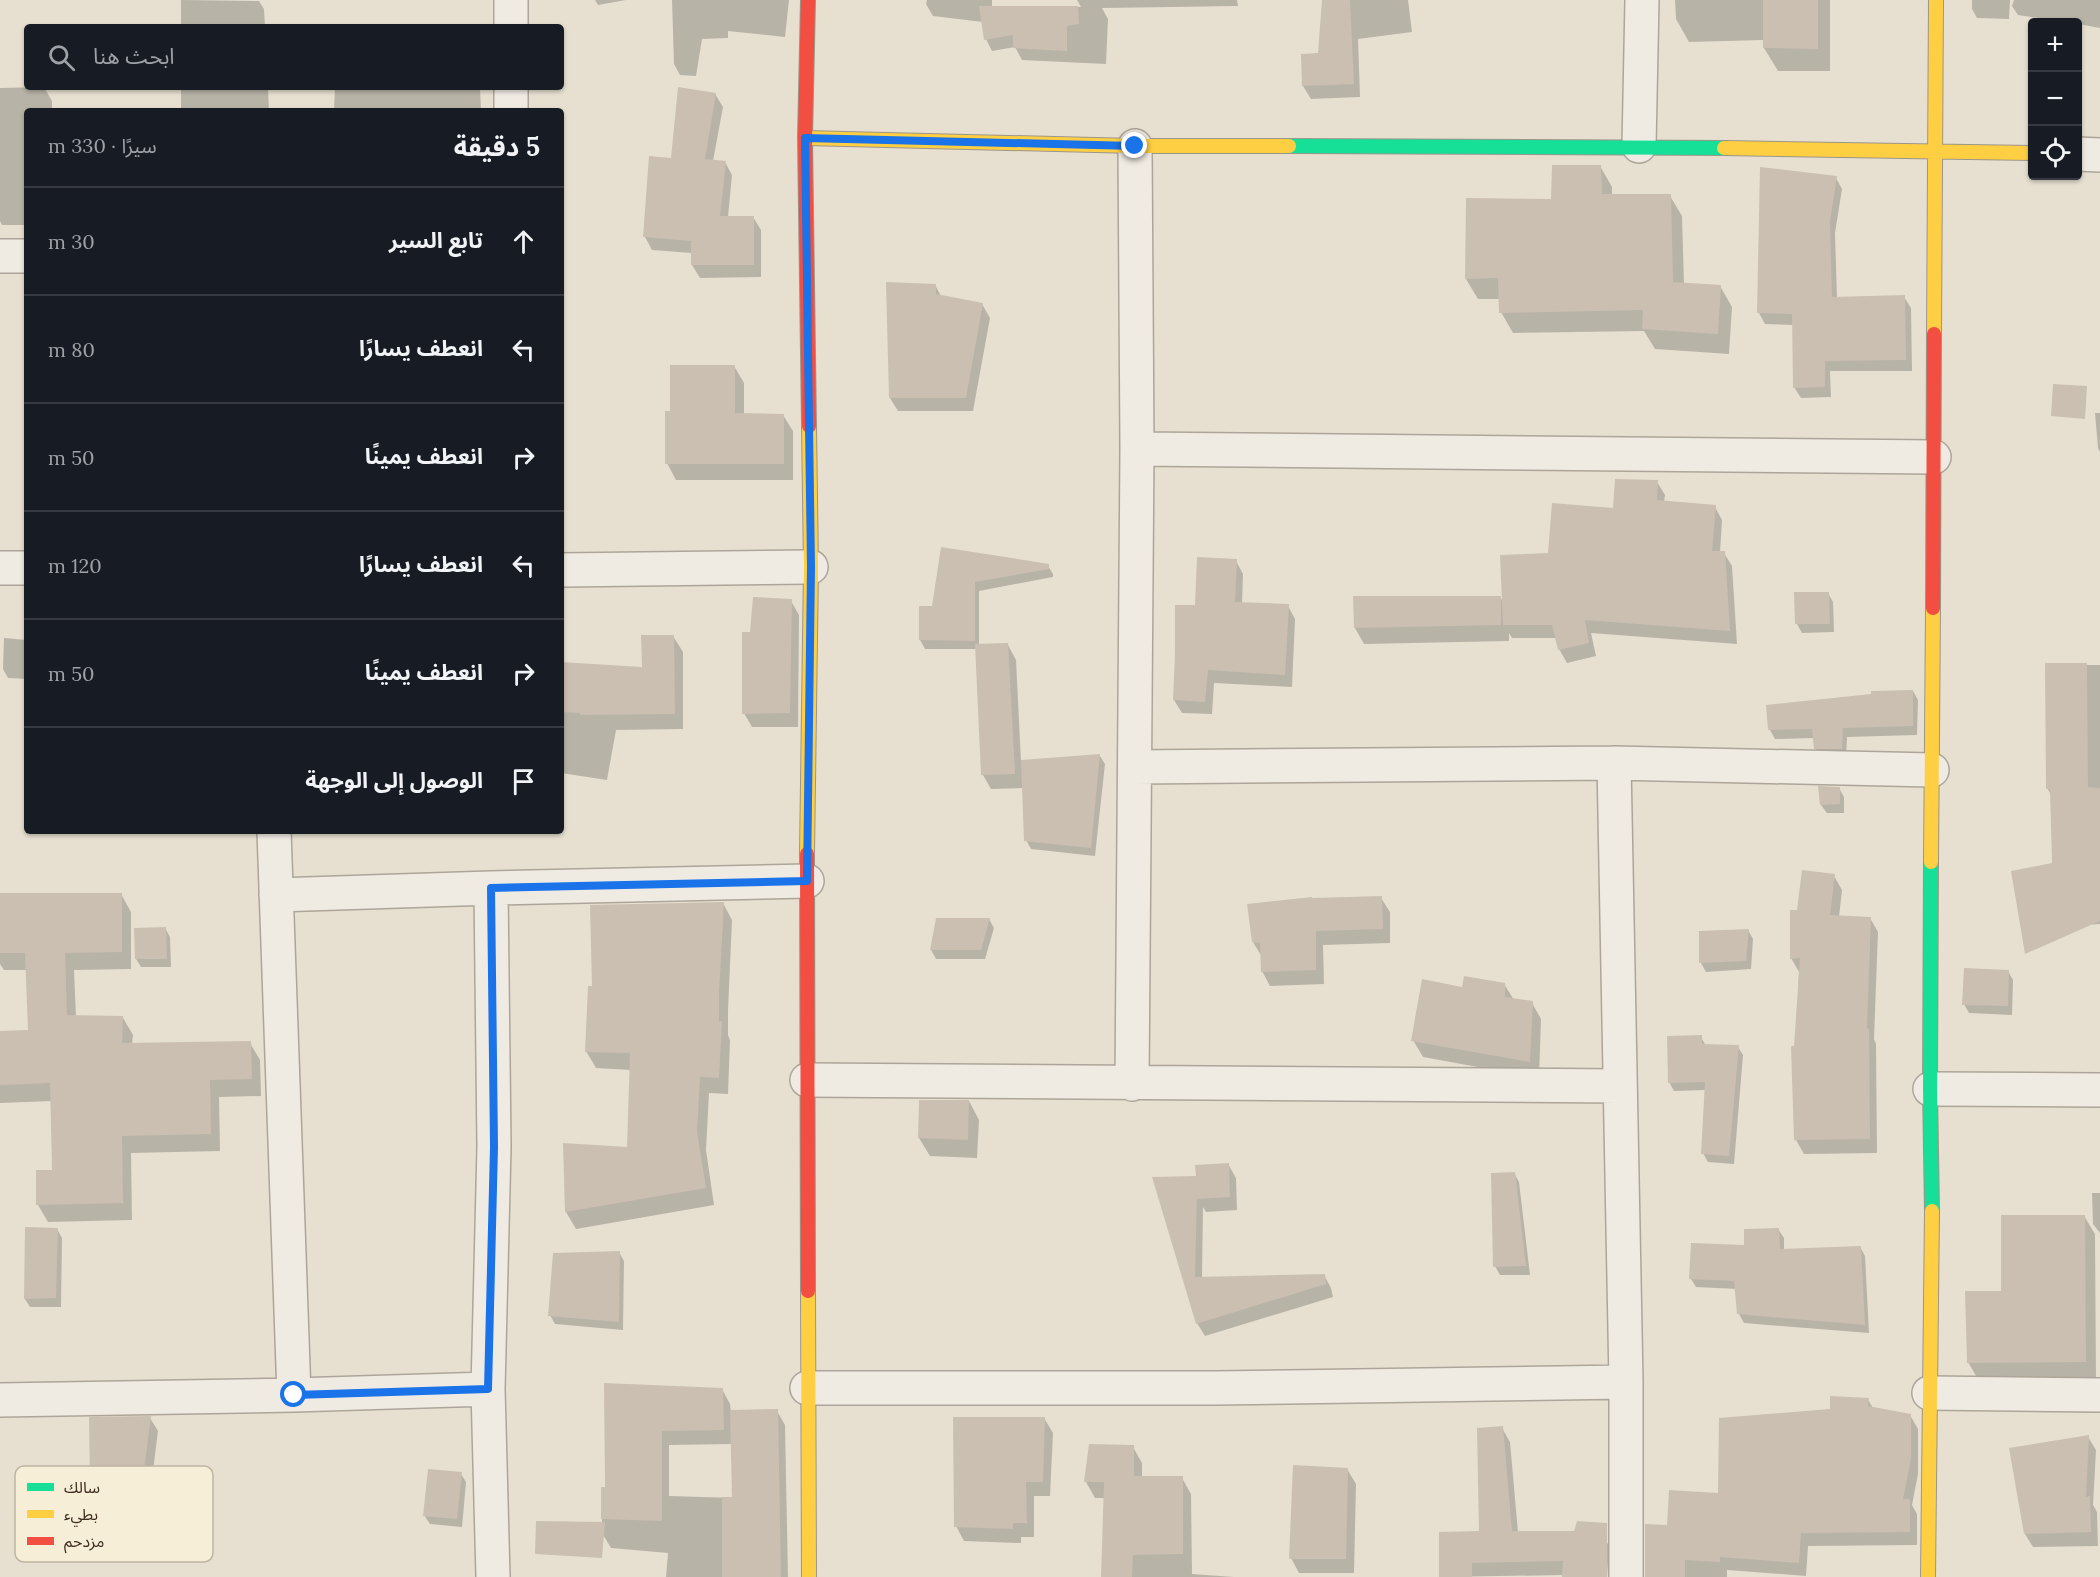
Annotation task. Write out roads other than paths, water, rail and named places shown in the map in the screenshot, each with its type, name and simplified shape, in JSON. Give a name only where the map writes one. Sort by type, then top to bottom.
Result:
[{"type":"street","points":[[511,0],[511,24]]},
{"type":"street","points":[[808,0],[805,138],[811,567],[807,881],[809,1577]]},
{"type":"street","points":[[1639,146],[1642,0]]},
{"type":"street","points":[[1928,1577],[1932,1223],[1930,1089],[1936,0]]},
{"type":"street","points":[[511,90],[511,108]]},
{"type":"street","points":[[805,138],[1135,146],[1639,146],[2028,153]]},
{"type":"street","points":[[1132,1084],[1137,449],[1135,146]]},
{"type":"street","points":[[2082,154],[2100,155]]},
{"type":"street","points":[[0,256],[24,256]]},
{"type":"street","points":[[1137,449],[1934,457]]},
{"type":"street","points":[[564,570],[811,567]]},
{"type":"street","points":[[0,568],[24,568]]},
{"type":"street","points":[[1135,767],[1614,763],[1932,770]]},
{"type":"street","points":[[1614,763],[1626,1382],[1626,1577]]},
{"type":"street","points":[[274,834],[294,1395]]},
{"type":"street","points":[[276,895],[807,881]]},
{"type":"street","points":[[491,888],[494,1147],[488,1389],[493,1577]]},
{"type":"street","points":[[807,1080],[1620,1086]]},
{"type":"street","points":[[1930,1089],[2100,1090]]},
{"type":"street","points":[[807,1388],[1215,1388],[1626,1382]]},
{"type":"street","points":[[0,1400],[488,1389]]},
{"type":"street","points":[[1929,1393],[2100,1395]]}]
